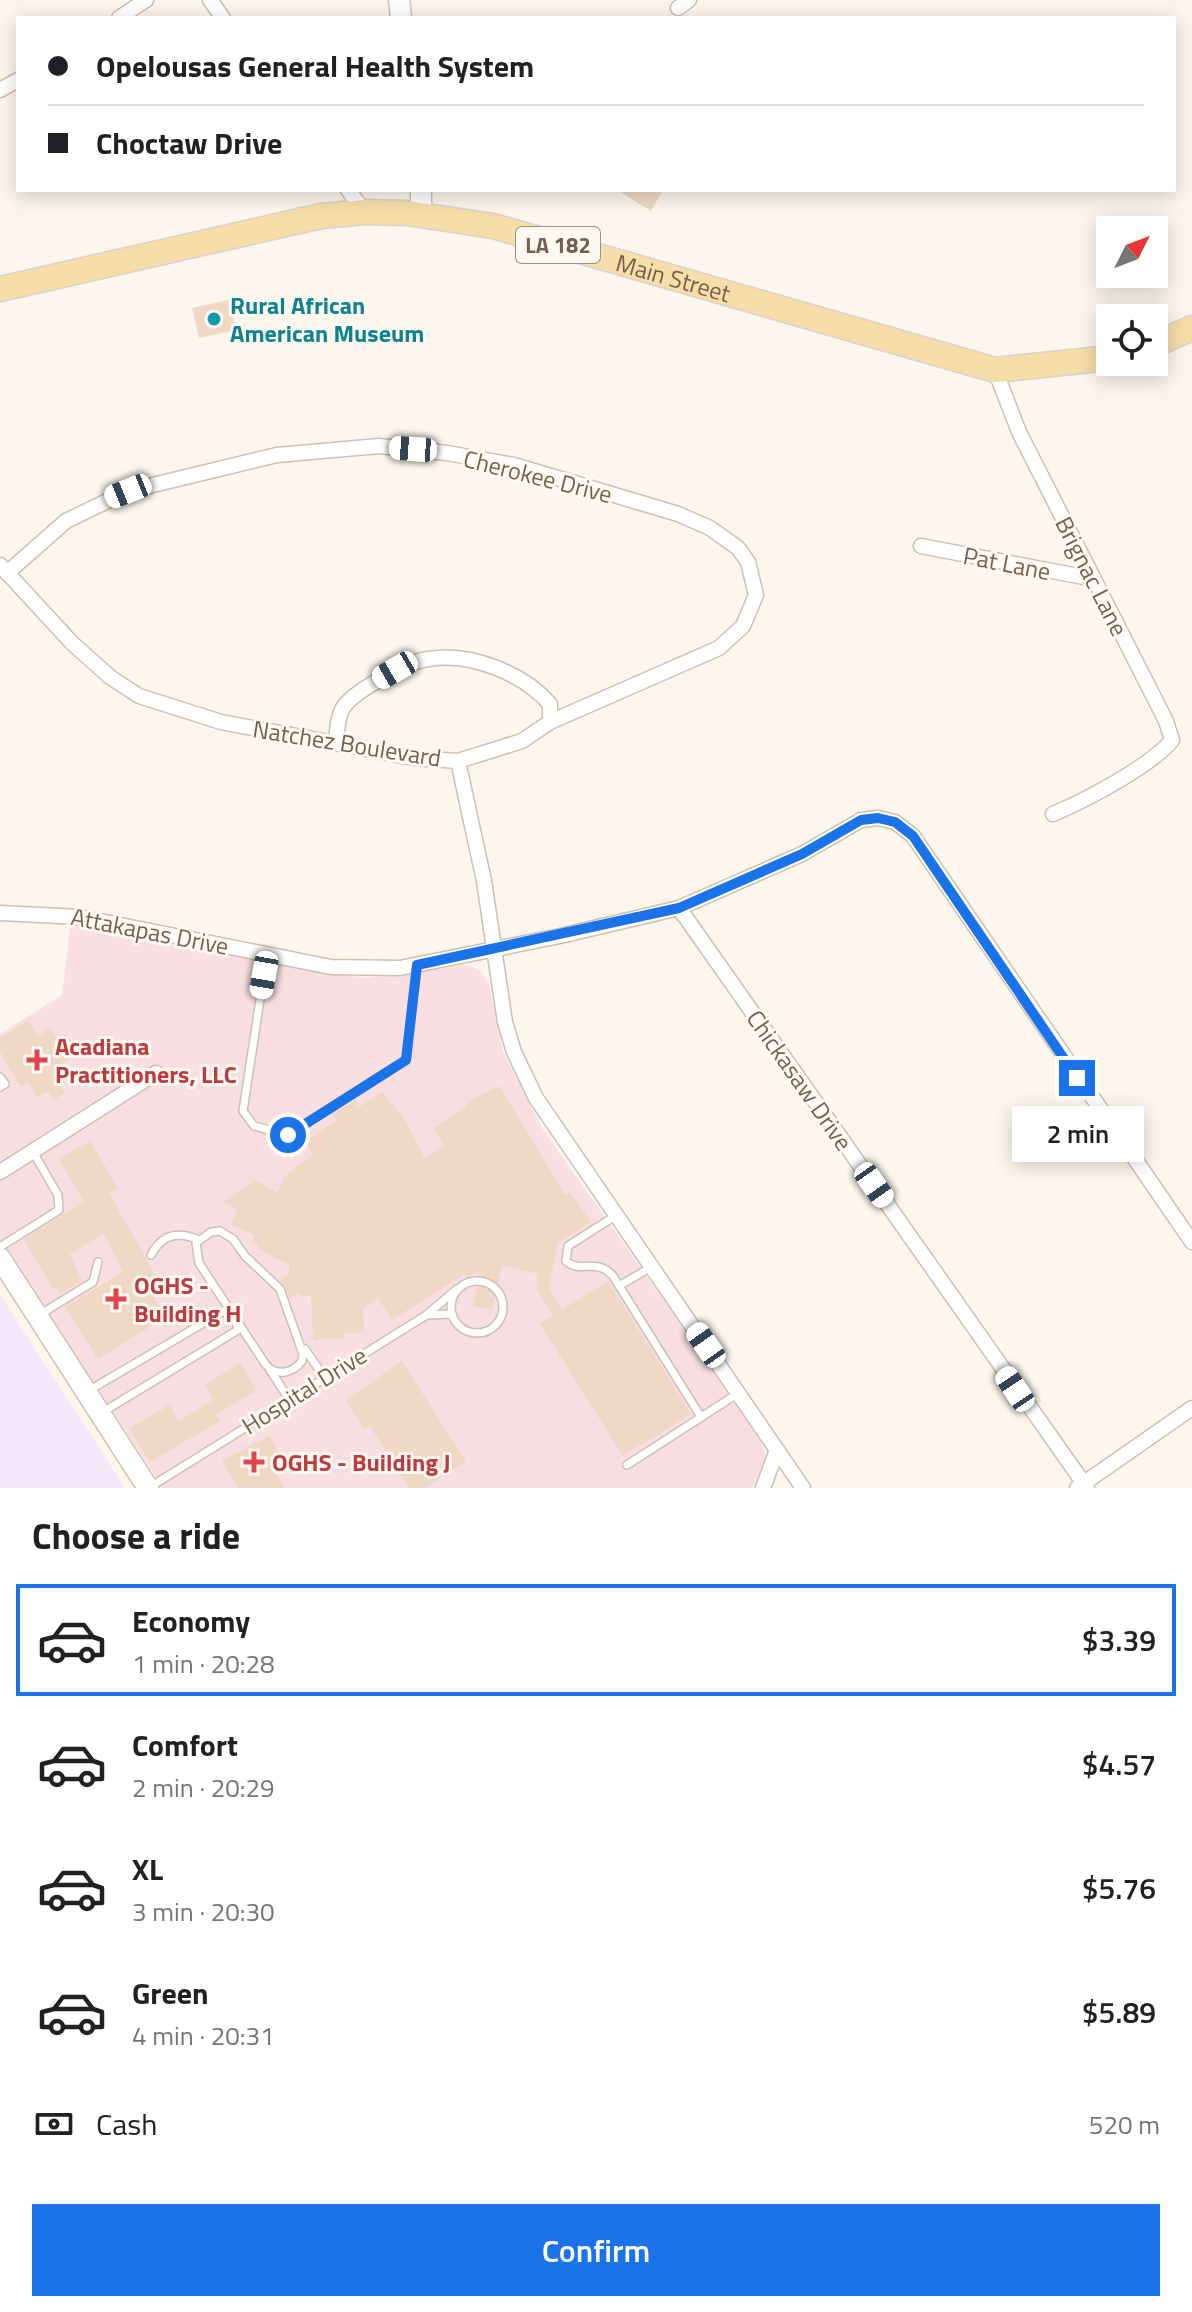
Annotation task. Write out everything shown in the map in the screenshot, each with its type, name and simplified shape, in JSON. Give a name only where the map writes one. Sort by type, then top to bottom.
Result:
[{"type":"main road","name":"Main Street","points":[[0,289],[288,222],[365,212],[421,215],[493,226],[995,370],[1096,359]]},
{"type":"main road","points":[[1168,339],[1192,328]]},
{"type":"street","points":[[122,16],[146,0]]},
{"type":"street","points":[[350,192],[365,212]]},
{"type":"street","points":[[421,192],[421,215]]},
{"type":"street","name":"Brignac Lane","points":[[995,370],[1019,432],[1166,721],[1172,740],[1161,753],[1078,804],[1053,814]]},
{"type":"street","name":"Cherokee Drive","points":[[4,569],[66,521],[128,491],[277,455],[379,446],[447,453],[547,474],[678,514],[710,528],[738,548],[748,562],[756,595],[752,611],[732,638],[688,664],[550,722],[522,741],[458,761]]},
{"type":"street","name":"Pat Lane","points":[[921,546],[1094,579]]},
{"type":"street","name":"Natchez Boulevard","points":[[4,569],[72,643],[110,677],[139,696],[221,722],[414,758],[458,761],[472,814],[501,1003],[514,1052],[536,1098],[803,1488]]},
{"type":"street","points":[[336,743],[341,710],[376,682],[427,659],[462,659],[494,667],[539,691],[550,704],[550,722]]},
{"type":"street","name":"Attakapas Drive","points":[[2,911],[80,917],[331,967],[366,969],[417,965],[679,908],[802,854],[861,820],[878,818],[895,822],[913,836],[942,884],[1192,1242]]},
{"type":"street","name":"Chickasaw Drive","points":[[679,908],[1082,1486]]},
{"type":"street","points":[[0,1172],[156,1073]]},
{"type":"street","points":[[0,1258],[148,1488]]},
{"type":"street","points":[[1082,1486],[1192,1408]]},
{"type":"street","points":[[763,1488],[777,1450]]},
{"type":"lane","points":[[267,954],[243,1111],[254,1126],[288,1135],[406,1060],[417,965]]},
{"type":"lane","points":[[0,1077],[5,1084],[0,1087]]},
{"type":"lane","points":[[0,1247],[59,1210],[58,1195],[33,1152]]},
{"type":"lane","points":[[615,1216],[568,1246],[565,1256],[574,1266],[601,1267],[619,1286],[701,1417]]},
{"type":"lane","points":[[151,1255],[158,1241],[166,1237],[187,1235],[199,1240],[220,1231],[233,1239],[245,1256],[280,1289],[301,1344],[303,1354],[298,1367],[283,1372],[266,1365]]},
{"type":"lane","points":[[199,1240],[196,1253],[199,1263],[289,1399]]},
{"type":"lane","points":[[37,1316],[93,1282],[98,1262]]},
{"type":"lane","points":[[619,1286],[651,1267]]},
{"type":"lane","points":[[472,1281],[489,1283],[501,1295],[503,1312],[495,1326],[479,1333],[462,1328],[452,1314],[451,1305],[457,1289],[472,1281]]},
{"type":"lane","name":"Hospital Drive","points":[[148,1488],[425,1316],[457,1289]]},
{"type":"lane","points":[[85,1393],[224,1311],[235,1317],[238,1330],[99,1414]]},
{"type":"lane","points":[[425,1316],[441,1312],[452,1314]]},
{"type":"lane","points":[[301,1344],[324,1377]]},
{"type":"lane","points":[[627,1465],[739,1392]]},
{"type":"shaded area","points":[[71,922],[284,965],[366,978],[467,965],[480,970],[489,983],[503,1052],[542,1128],[758,1434],[767,1458],[762,1476],[752,1488],[163,1488],[0,1240],[0,1034],[62,995]]},
{"type":"shaded area","points":[[0,1295],[9,1309],[125,1488],[0,1488]]},
{"type":"building","points":[[620,192],[662,192],[651,211]]},
{"type":"building","name":"Rural African American Museum","points":[[229,300],[236,330],[199,338],[192,308]]},
{"type":"building","name":"Acadiana Practitioners, LLC","points":[[28,1021],[38,1036],[50,1028],[57,1040],[66,1034],[79,1055],[61,1065],[69,1078],[59,1084],[65,1093],[53,1100],[48,1091],[37,1097],[28,1082],[21,1087],[0,1052],[0,1038]]},
{"type":"building","points":[[499,1086],[565,1195],[570,1193],[591,1222],[558,1243],[549,1288],[562,1310],[608,1281],[691,1414],[623,1456],[540,1324],[553,1315],[536,1288],[538,1274],[502,1265],[492,1310],[473,1306],[480,1270],[467,1278],[464,1274],[392,1320],[378,1298],[363,1308],[364,1332],[343,1334],[343,1338],[313,1340],[311,1296],[302,1297],[299,1293],[290,1298],[280,1280],[288,1275],[290,1265],[258,1249],[260,1245],[252,1241],[255,1236],[230,1224],[238,1210],[224,1202],[255,1180],[277,1192],[285,1176],[313,1154],[305,1141],[336,1121],[332,1115],[355,1100],[359,1107],[382,1092],[403,1117],[425,1158],[444,1145],[433,1128],[465,1108],[467,1102]]},
{"type":"building","points":[[90,1141],[118,1188],[109,1193],[161,1285],[150,1292],[166,1317],[98,1359],[65,1307],[123,1272],[104,1233],[70,1254],[82,1281],[60,1294],[56,1287],[53,1289],[24,1239],[84,1201],[59,1159]]},
{"type":"building","points":[[402,1361],[466,1462],[425,1488],[409,1488],[370,1426],[365,1430],[346,1400]]},
{"type":"building","points":[[240,1363],[257,1390],[216,1415],[220,1421],[150,1462],[129,1429],[169,1405],[179,1421],[213,1400],[205,1385]]},
{"type":"building","name":"OGHS - Building J","points":[[269,1436],[286,1463],[274,1470],[285,1488],[238,1488],[222,1461]]},
{"type":"place","name":"Rural African American Museum","points":[[214,319]]},
{"type":"place","name":"Acadiana Practitioners, LLC","points":[[37,1060]]},
{"type":"place","name":"OGHS - Building H","points":[[116,1299]]},
{"type":"place","name":"OGHS - Building J","points":[[254,1462]]},
{"type":"route","points":[[288,1135],[406,1060],[417,965],[679,908],[802,854],[861,820],[878,818],[895,822],[913,836],[942,884],[1077,1078]]}]
